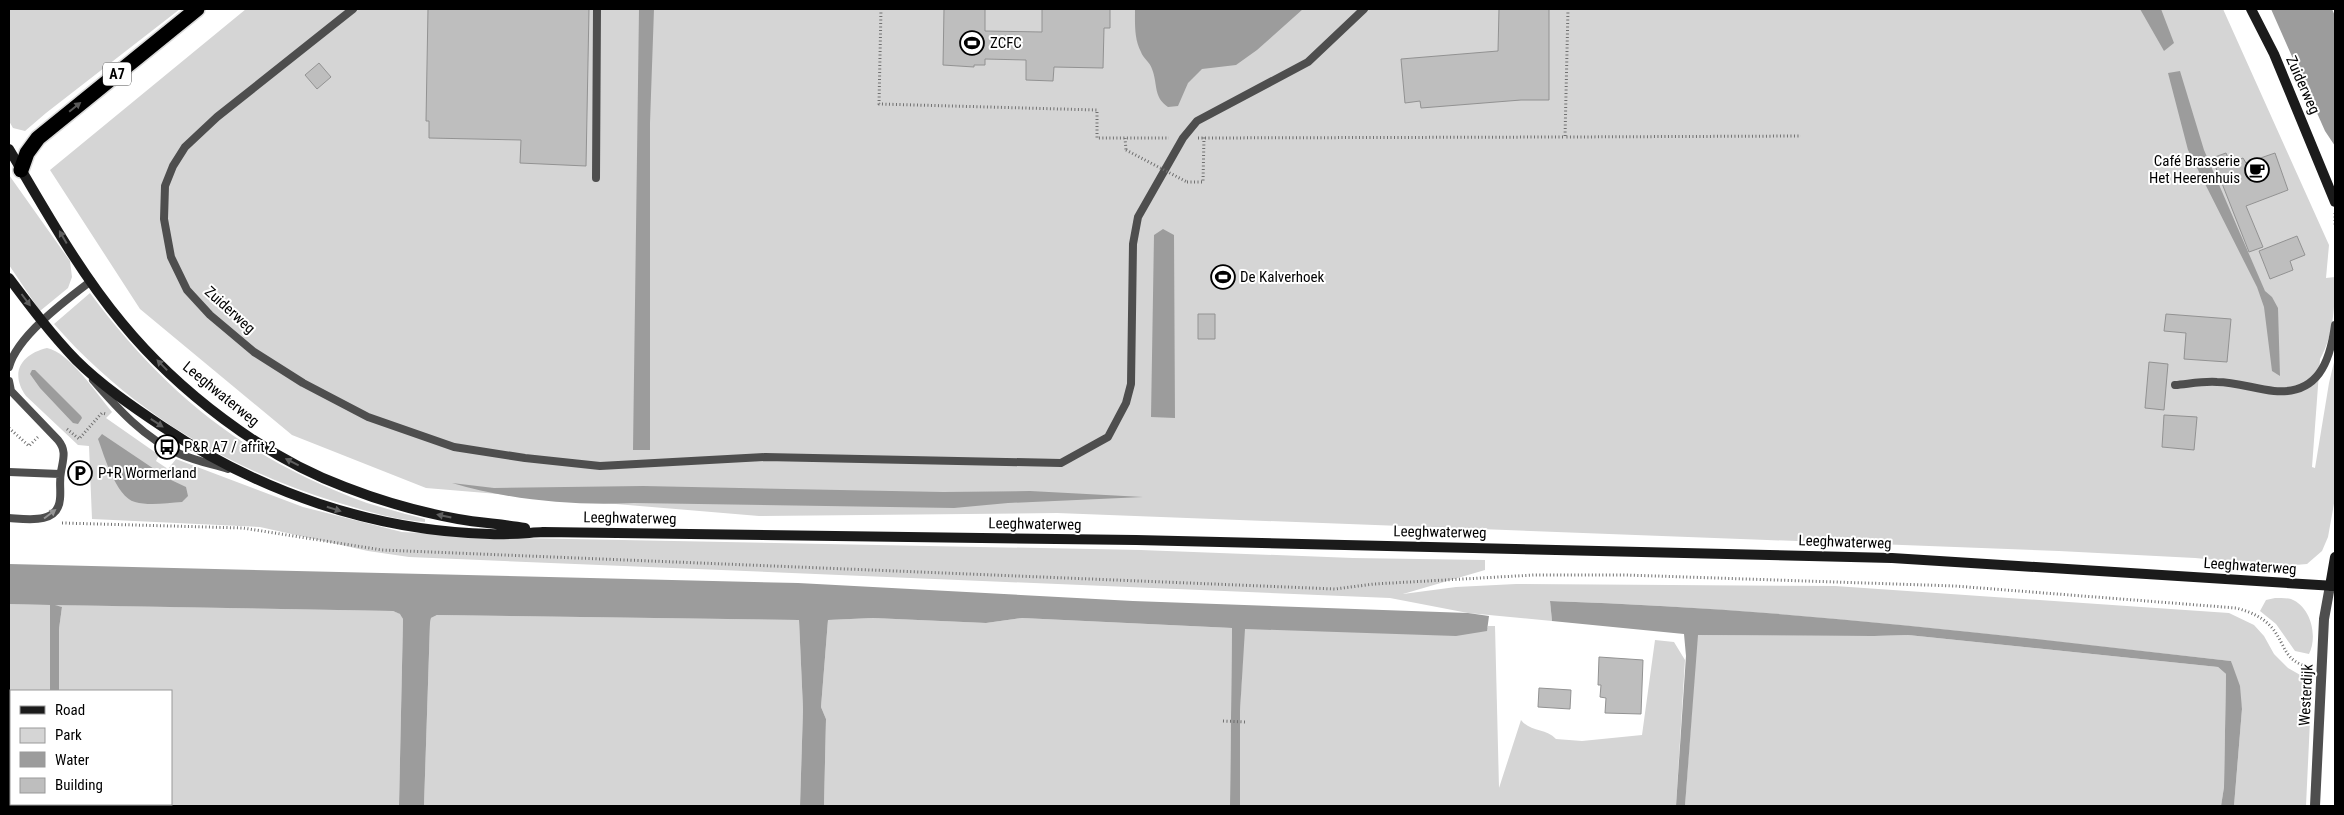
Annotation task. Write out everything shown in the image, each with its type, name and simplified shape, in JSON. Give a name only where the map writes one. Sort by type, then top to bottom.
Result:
[{"type":"highway","name":"A7","points":[[21,170],[27,153],[38,138],[197,9]]},
{"type":"main road","name":"Zuiderweg","points":[[2251,9],[2274,54],[2335,202]]},
{"type":"main road","name":"Leeghwaterweg","points":[[9,149],[91,281],[123,324],[184,387],[231,424],[272,451],[344,487],[387,502],[459,519],[543,532]]},
{"type":"main road","name":"Leeghwaterweg","points":[[9,278],[42,322],[77,361],[145,415],[194,448],[240,472],[296,497],[346,512],[401,525],[445,532],[1136,540],[1873,558],[2332,586]]},
{"type":"main road","points":[[2332,586],[2335,557]]},
{"type":"street","name":"Westerdijk","points":[[2315,806],[2324,619],[2332,586]]},
{"type":"lane","name":"Zuiderweg","points":[[353,9],[217,118],[185,147],[173,166],[165,186],[164,219],[171,257],[187,290],[210,315],[254,352],[303,383],[368,417],[454,447],[526,458],[600,466],[765,457],[1061,463],[1108,437],[1126,403],[1130,384],[1133,244],[1138,217],[1183,138],[1197,121],[1308,62],[1364,9]]},
{"type":"lane","points":[[596,178],[597,9]]},
{"type":"lane","points":[[9,367],[14,352],[24,339],[91,281]]},
{"type":"lane","points":[[2174,385],[2217,382],[2275,391],[2292,390],[2313,383],[2325,364],[2333,340],[2335,325]]},
{"type":"lane","points":[[9,381],[11,391],[63,446],[65,453],[60,474],[60,502],[56,511],[46,518],[9,518]]},
{"type":"lane","points":[[9,472],[60,474]]},
{"type":"path","points":[[881,9],[879,104],[1097,110],[1097,138],[1801,136]]},
{"type":"path","points":[[1565,137],[1568,9]]},
{"type":"path","points":[[1125,138],[1126,150],[1187,182],[1203,182],[1204,138]]},
{"type":"path","points":[[9,428],[29,446],[53,420],[57,419],[79,439],[102,413],[114,420]]},
{"type":"path","points":[[46,518],[62,523],[243,528],[382,550],[1335,589],[1374,584],[1534,575],[1816,580],[1955,586],[2236,608],[2254,613],[2272,629],[2286,654],[2298,664],[2322,668]]},
{"type":"path","points":[[1223,721],[1246,722]]},
{"type":"green space","points":[[9,9],[180,9],[25,131],[13,128],[9,121]]},
{"type":"green space","name":"De Kalverhoek","points":[[246,9],[2223,9],[2329,245],[2326,278],[2335,277],[2334,308],[2328,340],[2320,359],[2312,467],[2315,468],[2335,358],[2335,498],[2328,537],[2322,551],[2307,564],[2283,566],[2195,558],[2059,551],[1057,513],[759,516],[426,488],[292,435],[140,309],[50,170]]},
{"type":"green space","points":[[9,175],[70,261],[72,277],[68,288],[40,311],[9,265]]},
{"type":"green space","points":[[90,293],[148,362],[212,420],[246,444],[324,486],[367,503],[425,519],[425,522],[369,512],[296,488],[219,454],[183,433],[115,383],[83,355],[54,324]]},
{"type":"green space","points":[[47,348],[64,357],[82,375],[112,412],[106,418],[159,455],[156,461],[168,469],[176,459],[303,507],[402,532],[519,538],[1141,550],[1353,558],[1485,560],[1485,570],[1403,594],[1456,587],[1516,584],[1835,586],[2229,613],[2254,625],[2264,636],[2274,654],[2288,668],[2309,680],[2310,720],[2306,806],[2234,806],[2242,709],[2231,661],[1891,624],[1721,610],[1550,601],[1552,621],[1468,613],[1390,598],[409,557],[368,551],[260,527],[92,519],[89,446],[78,445],[26,396],[21,387],[19,372],[25,359]]},
{"type":"green space","points":[[2275,598],[2291,599],[2304,608],[2313,631],[2312,647],[2309,654],[2295,651],[2276,624],[2260,611],[2266,600]]},
{"type":"green space","points":[[9,604],[393,611],[401,614],[403,619],[399,806],[57,806],[172,805],[172,690],[59,690],[59,629],[62,607],[51,605],[50,690],[10,690],[10,805],[47,806],[9,806]]},
{"type":"green space","points":[[437,615],[799,620],[803,709],[800,806],[424,806],[430,623],[431,618]]},
{"type":"green space","points":[[873,618],[986,623],[1022,618],[1232,628],[1230,806],[824,806],[826,719],[821,707],[828,620]]},
{"type":"green space","points":[[1488,626],[1495,626],[1499,788],[1521,720],[1525,724],[1548,733],[1556,739],[1582,741],[1642,735],[1655,640],[1674,642],[1685,660],[1676,806],[1240,806],[1240,711],[1244,629],[1486,631]]},
{"type":"green space","points":[[1697,635],[1908,635],[2218,667],[2226,674],[2224,787],[2221,806],[1685,806]]},
{"type":"water","points":[[639,9],[654,9],[650,123],[650,450],[633,450]]},
{"type":"water","points":[[1135,9],[1303,9],[1257,50],[1236,65],[1202,69],[1188,83],[1178,106],[1168,107],[1158,95],[1151,67],[1142,54],[1137,42]]},
{"type":"water","points":[[2140,9],[2161,9],[2174,43],[2164,51]]},
{"type":"water","points":[[2271,9],[2332,9],[2335,16],[2335,146],[2325,131]]},
{"type":"water","points":[[2180,71],[2204,150],[2265,291],[2272,297],[2278,308],[2280,376],[2272,371],[2264,307],[2257,287],[2188,150],[2168,73]]},
{"type":"water","points":[[1163,229],[1174,235],[1175,418],[1151,417],[1154,235]]},
{"type":"water","points":[[32,370],[35,370],[81,416],[82,418],[78,424],[73,423],[40,388],[30,374]]},
{"type":"water","points":[[102,434],[169,479],[186,487],[188,496],[182,502],[158,504],[140,503],[128,499],[107,465],[98,439]]},
{"type":"water","points":[[452,483],[494,488],[643,486],[943,492],[1030,491],[1143,497],[1008,503],[954,508],[634,503],[588,504],[519,498]]},
{"type":"water","points":[[9,564],[798,583],[1133,601],[1468,613],[1489,616],[1487,631],[1456,636],[1245,629],[1240,711],[1240,806],[1230,806],[1232,628],[1022,618],[986,623],[873,618],[828,620],[821,707],[826,719],[824,806],[800,806],[803,709],[799,620],[437,615],[431,618],[430,623],[424,806],[399,806],[403,619],[400,614],[393,611],[55,605],[62,607],[59,629],[59,690],[50,690],[50,605],[9,604]]},
{"type":"water","points":[[1550,601],[1806,616],[1976,632],[2231,661],[2240,686],[2242,709],[2234,806],[2221,806],[2224,787],[2226,674],[2218,667],[1908,635],[1698,635],[1685,806],[1676,806],[1686,656],[1684,634],[1552,621]]},
{"type":"building","points":[[428,9],[589,9],[586,166],[520,163],[521,140],[429,138],[429,121],[426,121]]},
{"type":"building","points":[[944,9],[985,9],[985,31],[1042,32],[1042,9],[1110,9],[1110,28],[1104,28],[1103,68],[1054,67],[1053,81],[1026,80],[1026,60],[985,59],[985,65],[974,65],[974,67],[943,65]]},
{"type":"building","points":[[1499,9],[1549,9],[1549,100],[1521,100],[1421,108],[1420,101],[1405,103],[1401,59],[1498,51]]},
{"type":"building","points":[[319,63],[331,77],[317,89],[305,75]]},
{"type":"building","points":[[2226,153],[2230,163],[2243,158],[2246,163],[2275,153],[2288,190],[2246,206],[2263,247],[2249,252],[2212,158]]},
{"type":"building","points":[[2297,236],[2305,255],[2290,261],[2293,270],[2270,279],[2259,251]]},
{"type":"building","points":[[1198,314],[1215,314],[1215,339],[1198,339]]},
{"type":"building","points":[[2166,314],[2231,319],[2227,362],[2184,359],[2186,333],[2164,331]]},
{"type":"building","points":[[2149,362],[2168,364],[2164,410],[2145,408]]},
{"type":"building","points":[[2164,415],[2197,417],[2194,450],[2162,447]]},
{"type":"building","points":[[1599,657],[1643,660],[1641,714],[1605,713],[1606,698],[1600,697],[1601,685],[1598,685]]},
{"type":"building","points":[[1539,688],[1571,690],[1570,709],[1538,707]]},
{"type":"place","name":"ZCFC","points":[[972,43]]},
{"type":"place","name":"Café Brasserie Het Heerenhuis","points":[[2257,170]]},
{"type":"place","name":"De Kalverhoek","points":[[1223,277]]},
{"type":"place","name":"P&R A7 / afrit 2","points":[[167,447]]},
{"type":"place","name":"P+R Wormerland","points":[[80,473]]}]
